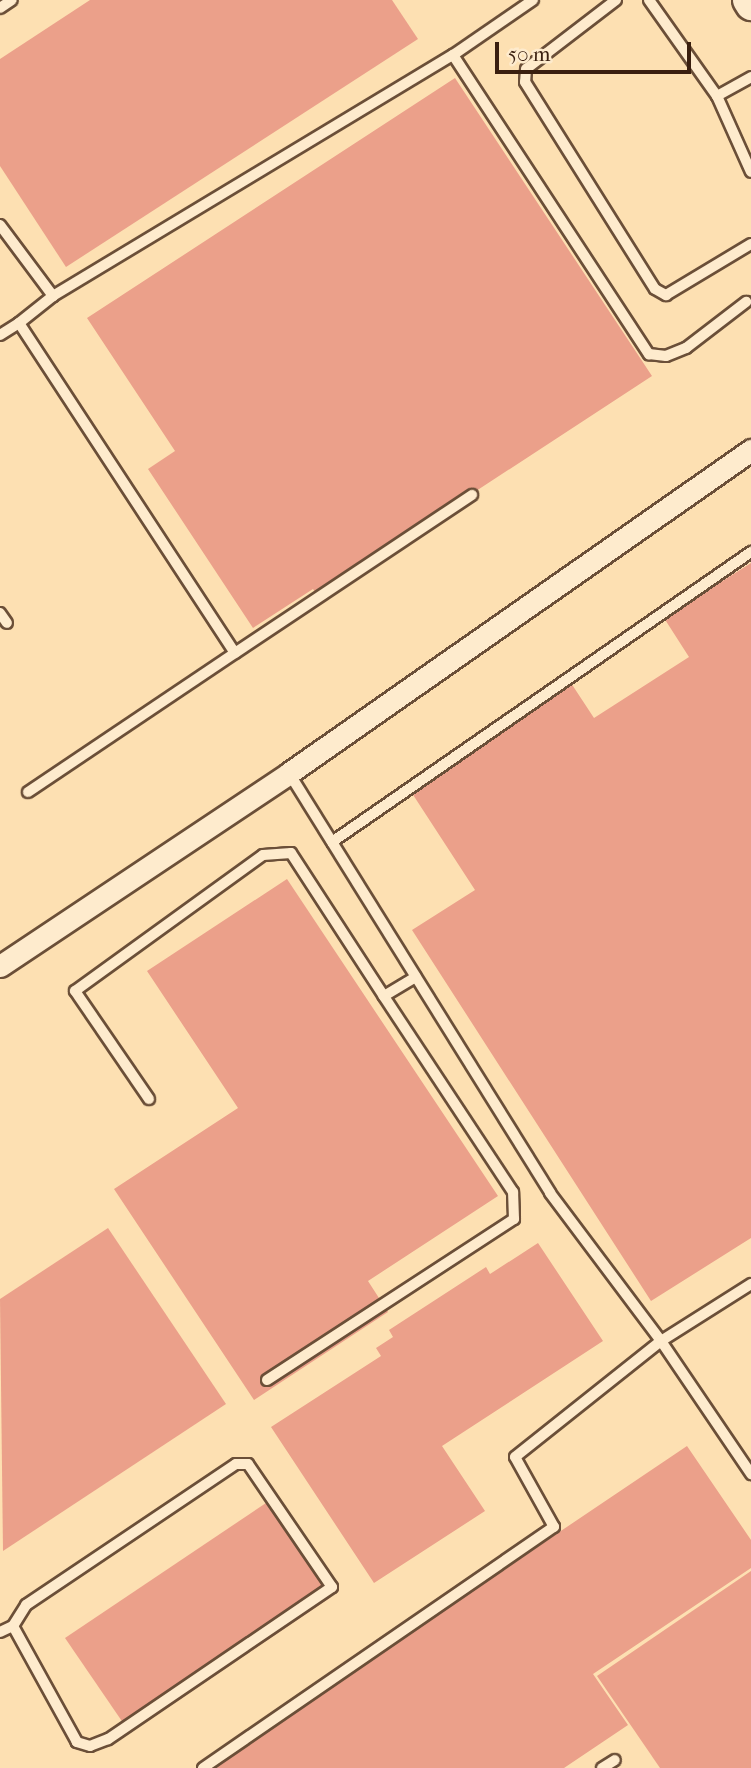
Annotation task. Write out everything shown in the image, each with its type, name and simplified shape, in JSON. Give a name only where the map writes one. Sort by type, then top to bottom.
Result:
[{"type":"street","points":[[748,0],[751,5]]},
{"type":"street","points":[[0,966],[289,773],[751,450]]},
{"type":"lane","points":[[0,8],[12,0]]},
{"type":"lane","points":[[0,335],[53,296],[453,55],[533,0]]},
{"type":"lane","points":[[616,0],[526,69],[525,82],[655,289],[666,295],[751,244]]},
{"type":"lane","points":[[649,0],[718,96],[751,172]]},
{"type":"lane","points":[[453,55],[649,354],[666,356],[686,348],[746,302]]},
{"type":"lane","points":[[718,96],[751,77]]},
{"type":"lane","points":[[0,225],[53,296]]},
{"type":"lane","points":[[19,323],[235,653]]},
{"type":"lane","points":[[28,792],[472,495]]},
{"type":"lane","points":[[332,842],[751,552]]},
{"type":"lane","points":[[0,613],[7,623]]},
{"type":"lane","points":[[289,773],[550,1193],[662,1341],[751,1474]]},
{"type":"lane","points":[[149,1099],[75,991],[263,855],[290,853],[513,1192],[514,1219],[267,1380]]},
{"type":"lane","points":[[384,996],[416,977]]},
{"type":"lane","points":[[203,1768],[554,1527],[515,1457],[662,1341],[751,1284]]},
{"type":"lane","points":[[0,1632],[13,1626],[26,1605],[236,1464],[248,1464],[332,1587],[108,1739],[90,1746],[77,1742],[13,1626]]},
{"type":"lane","points":[[601,1768],[615,1760]]},
{"type":"building","points":[[90,0],[392,0],[418,39],[66,267],[0,166],[0,59]]},
{"type":"building","points":[[455,78],[652,376],[317,595],[313,589],[253,628],[148,469],[175,451],[87,318]]},
{"type":"building","points":[[751,563],[751,1238],[651,1301],[412,930],[475,890],[406,784],[569,680],[594,718],[689,657],[664,618]]},
{"type":"building","points":[[287,879],[498,1196],[368,1281],[388,1312],[254,1400],[114,1189],[238,1108],[147,971]]},
{"type":"building","points":[[108,1228],[226,1404],[3,1551],[0,1299]]},
{"type":"building","points":[[538,1243],[603,1341],[442,1446],[485,1511],[374,1583],[271,1427],[381,1356],[376,1348],[393,1337],[389,1330],[486,1267],[490,1274]]},
{"type":"building","points":[[687,1446],[751,1540],[751,1568],[593,1674],[628,1725],[564,1768],[209,1768]]},
{"type":"building","points":[[266,1503],[331,1597],[130,1733],[65,1638]]},
{"type":"building","points":[[751,1571],[751,1768],[660,1768],[597,1676]]}]
